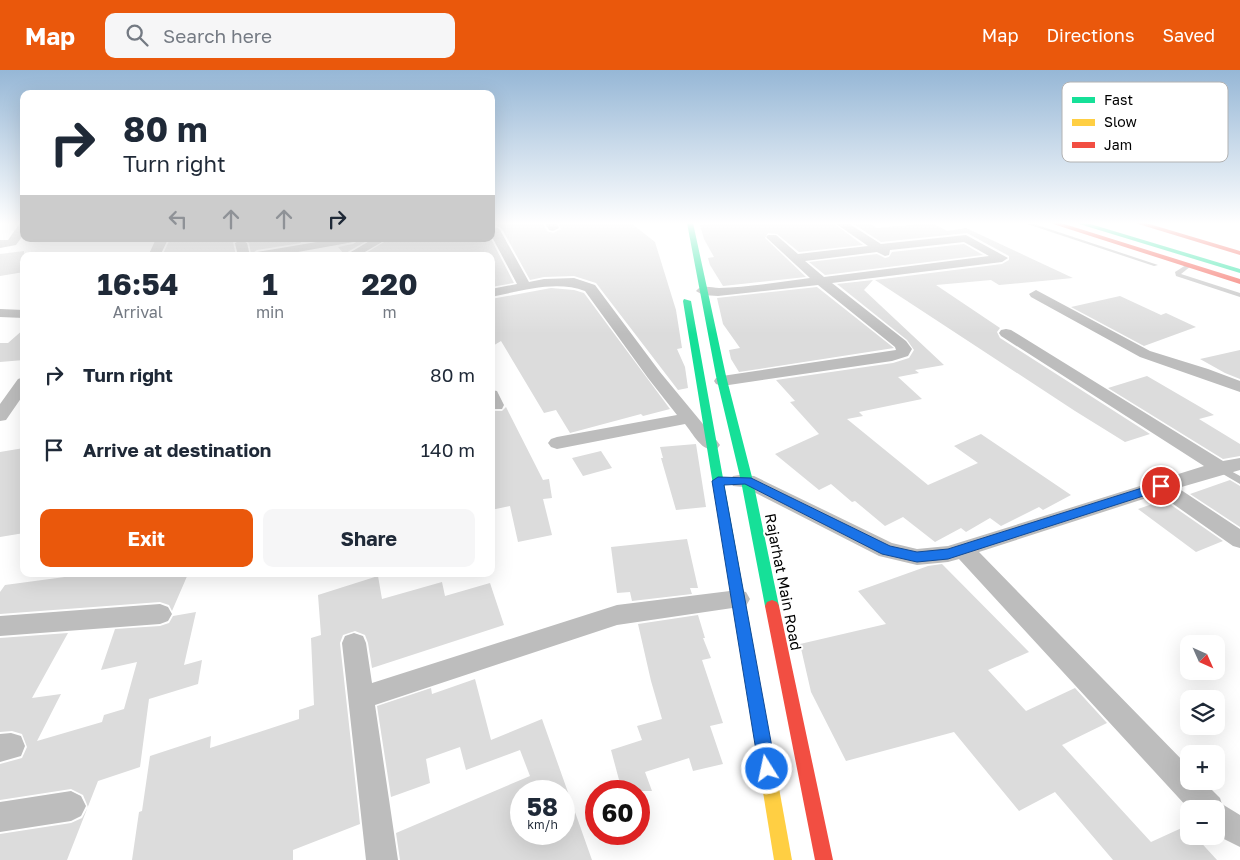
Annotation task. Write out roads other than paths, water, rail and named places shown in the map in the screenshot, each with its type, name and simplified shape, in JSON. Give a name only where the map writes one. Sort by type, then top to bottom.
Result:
[{"type":"main road","name":"Rajarhat Main Road","points":[[697,260],[722,381],[747,480],[824,860]]},
{"type":"main road","points":[[1169,260],[1240,282]]},
{"type":"main road","points":[[1200,260],[1240,272]]},
{"type":"main road","points":[[685,291],[783,860]]},
{"type":"street","points":[[511,260],[526,287]]},
{"type":"street","points":[[722,381],[903,353],[904,348],[901,344],[821,281],[798,260]]},
{"type":"street","points":[[897,260],[913,270]]},
{"type":"street","points":[[703,291],[727,292],[988,260]]},
{"type":"street","points":[[495,292],[574,282],[590,288],[654,374],[712,446],[737,445]]},
{"type":"street","points":[[1036,294],[1145,354],[1202,372],[1240,388]]},
{"type":"street","points":[[0,313],[20,314]]},
{"type":"street","points":[[1006,334],[1220,468]]},
{"type":"street","points":[[0,416],[20,388]]},
{"type":"street","points":[[557,443],[689,418]]},
{"type":"street","points":[[718,481],[747,480],[887,550],[917,557],[948,554],[1161,486],[1220,468],[1240,464]]},
{"type":"street","points":[[1161,486],[1240,540]]},
{"type":"street","points":[[963,549],[1200,800]]},
{"type":"street","points":[[361,698],[617,615],[738,599]]},
{"type":"street","points":[[0,626],[160,614]]},
{"type":"street","points":[[354,642],[382,860]]},
{"type":"street","points":[[0,817],[71,806]]},
{"type":"street","points":[[1225,823],[1240,832]]},
{"type":"lane","points":[[1188,266],[1177,273],[1178,275],[1240,295]]},
{"type":"lane","points":[[1220,468],[1240,481]]},
{"type":"waterway","points":[[1140,260],[1156,265]]}]
